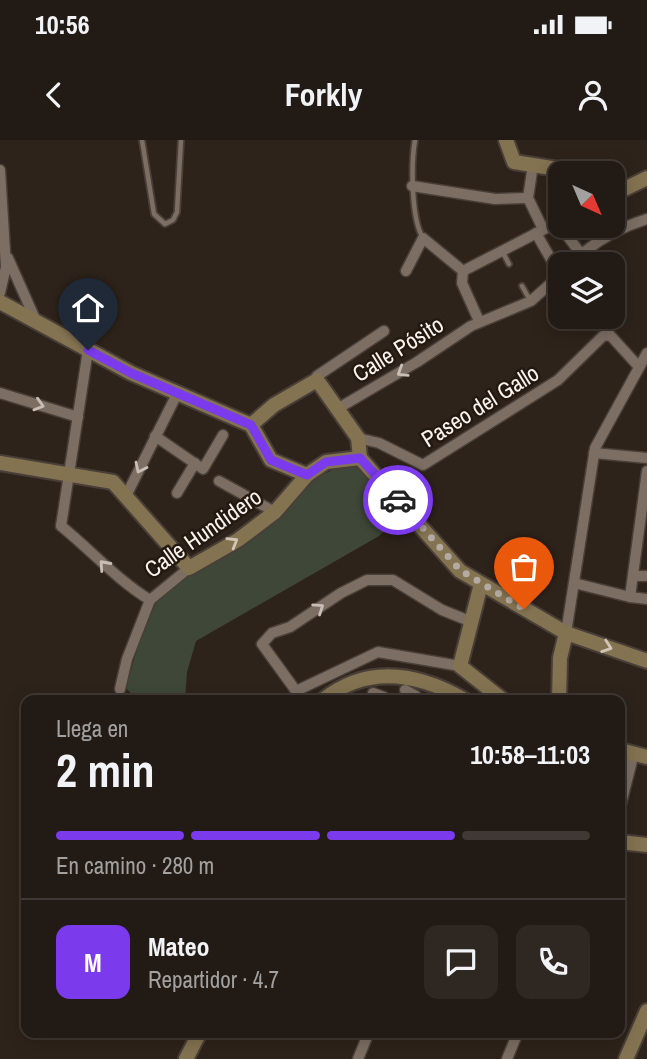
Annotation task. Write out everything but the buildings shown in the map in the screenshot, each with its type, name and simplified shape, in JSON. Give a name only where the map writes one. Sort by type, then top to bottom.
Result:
[{"type":"street","points":[[506,140],[514,162],[548,167]]},
{"type":"street","points":[[533,165],[528,198],[550,252]]},
{"type":"street","points":[[0,170],[6,267],[0,293]]},
{"type":"street","points":[[625,189],[647,178]]},
{"type":"street","points":[[412,186],[495,199],[528,198]]},
{"type":"street","points":[[584,252],[607,236],[647,219]]},
{"type":"street","points":[[463,271],[548,228]]},
{"type":"street","points":[[406,271],[424,238],[463,271]]},
{"type":"street","points":[[5,251],[36,321]]},
{"type":"street","points":[[463,271],[462,283],[480,321]]},
{"type":"street","points":[[531,301],[548,286]]},
{"type":"street","name":"Calle Pósito","points":[[337,409],[398,374],[480,321],[531,301]]},
{"type":"street","points":[[0,302],[177,394],[251,425],[271,460],[307,475]]},
{"type":"street","points":[[251,425],[274,405],[317,380],[317,376],[384,331]]},
{"type":"street","name":"Paseo del Gallo","points":[[358,438],[379,443],[423,465],[558,380],[603,336],[610,335],[639,367]]},
{"type":"street","points":[[88,350],[61,526],[120,581],[150,600]]},
{"type":"street","points":[[559,695],[560,657],[594,453],[647,353]]},
{"type":"street","points":[[317,380],[358,438],[360,458],[460,570],[566,633],[647,661]]},
{"type":"street","points":[[0,393],[78,417]]},
{"type":"street","points":[[125,498],[177,394]]},
{"type":"street","points":[[155,436],[204,469],[223,435]]},
{"type":"street","points":[[594,453],[647,458]]},
{"type":"street","name":"Calle Hundidero","points":[[120,689],[127,659],[150,600],[189,568],[238,540],[275,512],[307,475],[326,462],[360,458]]},
{"type":"street","points":[[0,463],[113,482],[189,568]]},
{"type":"street","points":[[177,494],[195,463]]},
{"type":"street","points":[[630,597],[647,471]]},
{"type":"street","points":[[219,481],[275,512]]},
{"type":"street","points":[[634,573],[647,576]]},
{"type":"street","points":[[472,622],[442,611],[393,580],[367,580],[341,593],[290,627],[272,633],[262,644],[296,691],[378,652],[460,666],[497,695]]},
{"type":"street","points":[[574,583],[647,599]]},
{"type":"street","points":[[460,666],[481,584]]},
{"type":"street","points":[[330,695],[345,685],[390,675],[430,683],[455,695]]},
{"type":"street","points":[[405,690],[414,695]]},
{"type":"street","points":[[373,693],[378,695]]},
{"type":"street","points":[[625,787],[633,753]]},
{"type":"street","points":[[625,836],[647,838]]},
{"type":"street","points":[[625,843],[647,845]]},
{"type":"street","points":[[626,1059],[647,1011]]},
{"type":"street","points":[[186,1059],[197,1038]]},
{"type":"street","points":[[358,1059],[367,1038]]},
{"type":"street","points":[[507,1059],[515,1038]]},
{"type":"lane","points":[[142,140],[154,214],[165,223],[173,220],[177,212],[181,140]]},
{"type":"lane","points":[[415,140],[412,186],[418,230],[424,238]]},
{"type":"lane","points":[[501,250],[509,264]]},
{"type":"lane","points":[[522,286],[531,301]]},
{"type":"green space","points":[[356,465],[402,515],[379,536],[196,641],[187,672],[185,695],[132,695],[126,688],[137,649],[157,600],[177,583],[262,530],[307,482],[337,468]]},
{"type":"way so far","points":[[398,500],[460,570],[524,609]]},
{"type":"route","points":[[88,350],[131,373],[251,425],[257,441],[271,460],[307,475],[326,462],[360,458],[398,500]]}]
